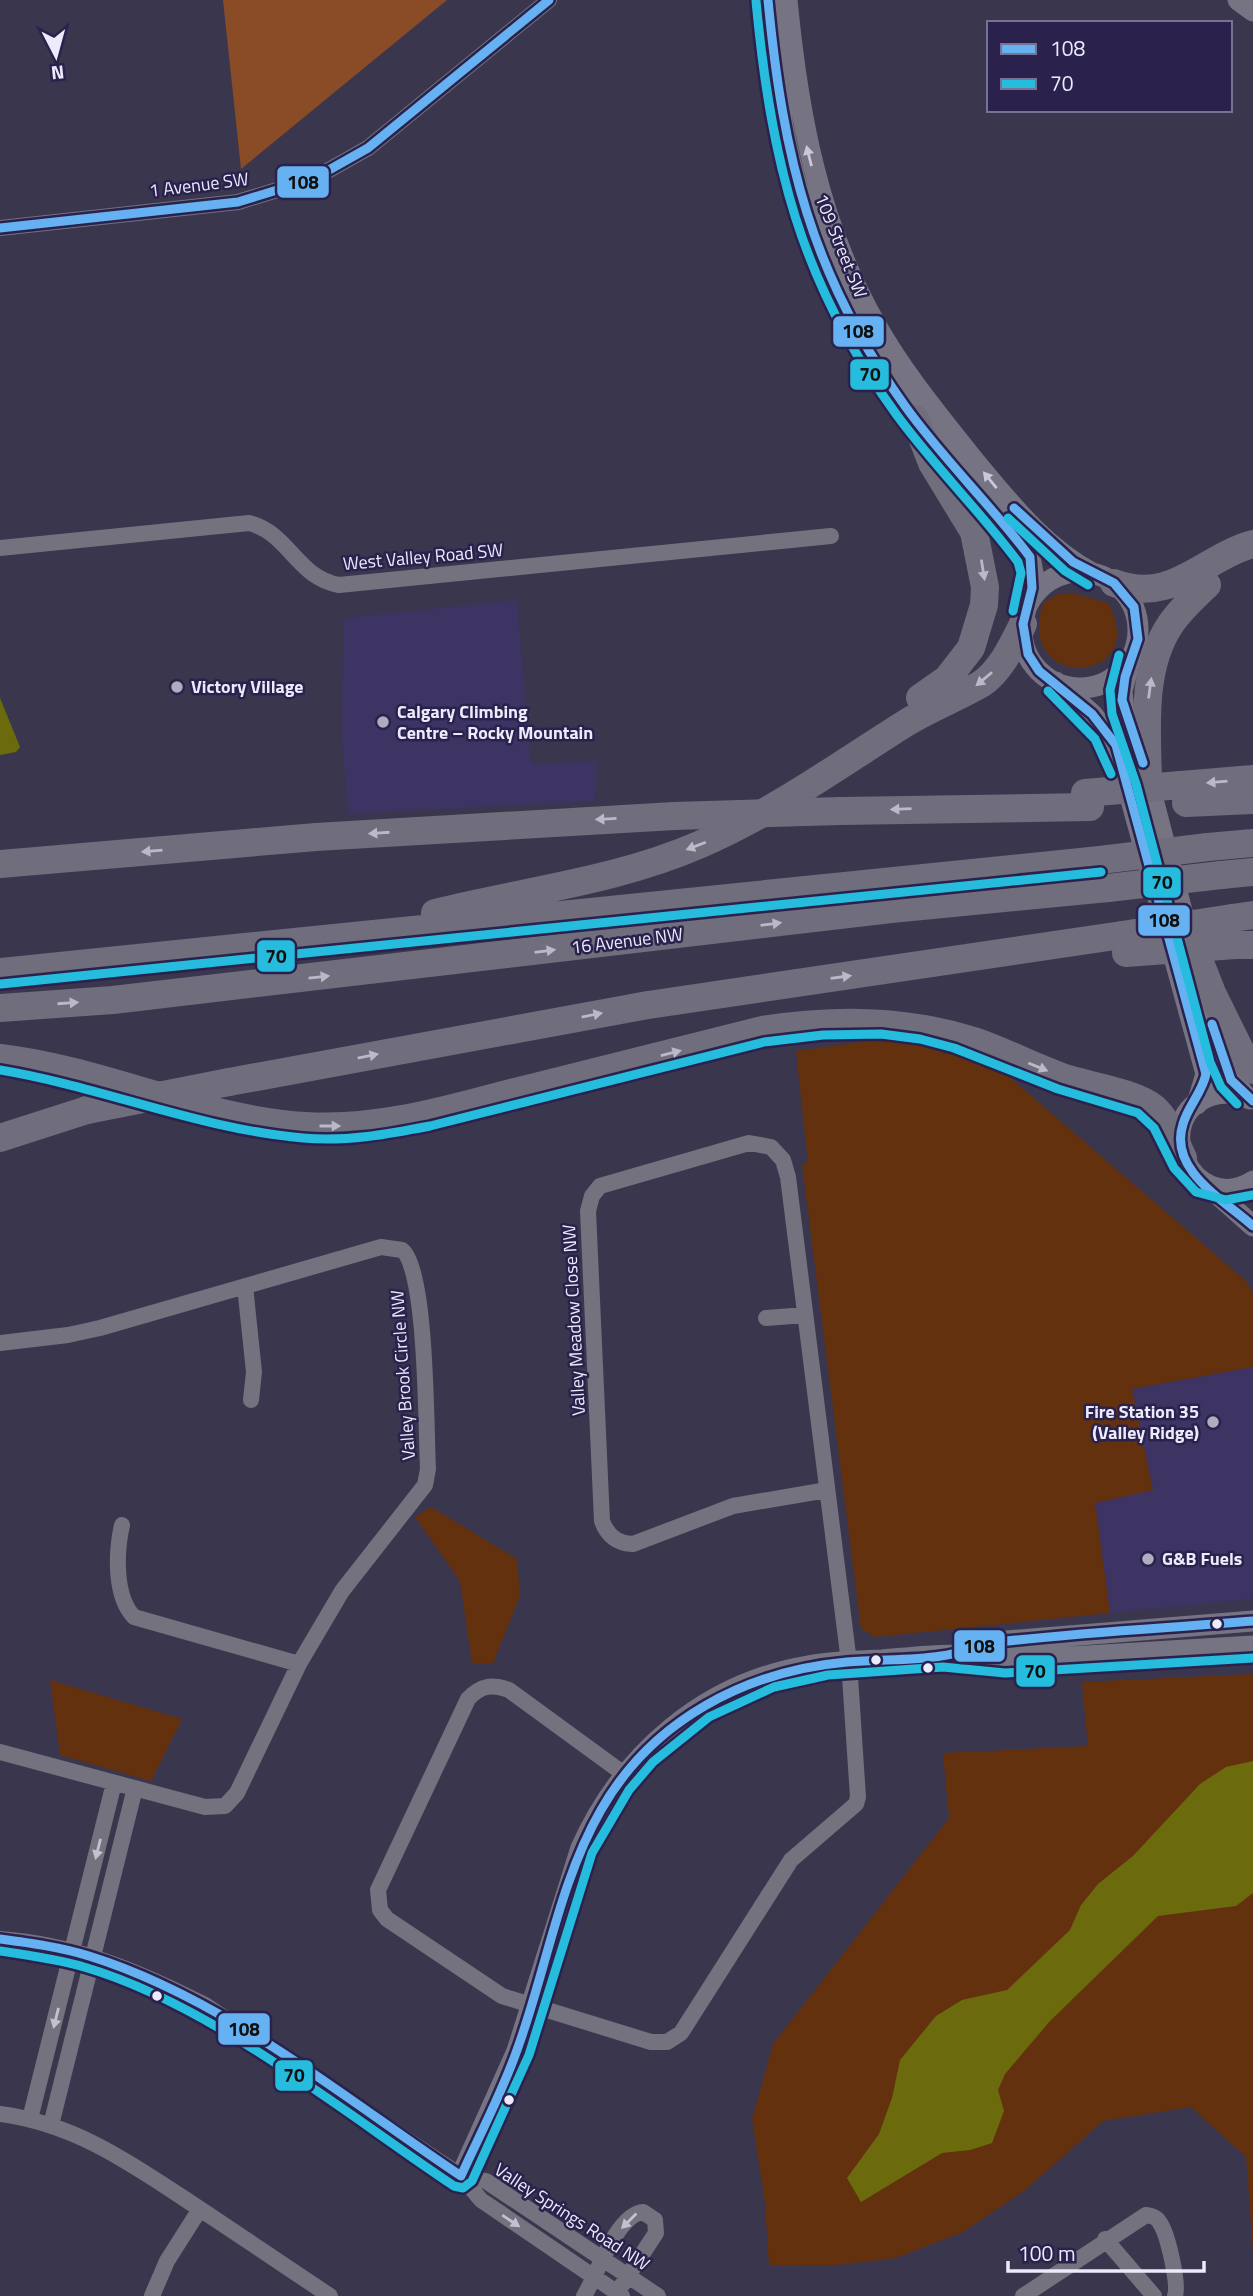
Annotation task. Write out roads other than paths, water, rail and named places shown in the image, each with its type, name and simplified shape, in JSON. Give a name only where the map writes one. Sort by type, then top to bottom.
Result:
[{"type":"highway","points":[[862,751],[902,711],[947,679],[961,664],[971,648],[985,605],[983,567],[974,532],[932,463],[915,419]]},
{"type":"highway","points":[[1104,578],[1132,589],[1156,589],[1253,544]]},
{"type":"highway","points":[[1133,653],[1175,605],[1208,585],[1253,566]]},
{"type":"highway","points":[[1148,780],[1149,690],[1154,661],[1170,624],[1208,585]]},
{"type":"highway","points":[[337,937],[601,876],[699,845],[797,792],[927,709],[982,683],[1011,648],[1024,618]]},
{"type":"highway","points":[[1184,794],[1253,779]]},
{"type":"highway","points":[[0,864],[316,837],[674,816],[960,807],[1184,794],[1253,800]]},
{"type":"highway","name":"16 Avenue NW","points":[[0,972],[675,905],[1253,842]]},
{"type":"highway","name":"16 Avenue NW","points":[[0,1008],[153,995],[891,909],[1253,872]]},
{"type":"highway","points":[[0,1129],[229,1082],[648,1005],[924,966],[1243,931]]},
{"type":"highway","points":[[1188,932],[1212,993],[1246,1062],[1250,1089]]},
{"type":"highway","points":[[0,1058],[80,1074],[254,1119],[331,1127],[382,1123],[460,1107],[762,1030],[802,1024],[892,1023],[922,1027],[975,1042],[1065,1078],[1141,1101],[1153,1108],[1164,1120],[1183,1158]]},
{"type":"highway","points":[[0,1138],[88,1110]]},
{"type":"street","name":"1 Avenue SW","points":[[0,228],[238,202],[313,179],[368,148],[549,0]]},
{"type":"street","name":"109 Street SW","points":[[768,0],[783,128],[804,209],[820,252],[852,323],[915,419],[1030,557],[1032,589],[1024,618]]},
{"type":"street","name":"109 Street SW","points":[[787,0],[797,91],[813,171],[837,242],[865,305],[921,394],[1004,497],[1035,530],[1073,562],[1104,578]]},
{"type":"street","points":[[1238,0],[1253,11]]},
{"type":"street","name":"West Valley Road SW","points":[[0,548],[249,523],[274,533],[309,574],[339,585],[831,536]]},
{"type":"street","points":[[1188,932],[1148,780],[1124,711],[1122,691],[1138,628],[1134,607],[1104,578],[1073,572],[1052,579],[1035,594],[1024,618],[1028,654],[1040,671],[1092,714],[1116,746],[1206,1074],[1197,1104],[1183,1123],[1180,1135],[1183,1158],[1200,1180],[1253,1226]]},
{"type":"street","points":[[1056,682],[1077,687],[1099,685],[1118,674],[1133,653]]},
{"type":"street","points":[[1197,1104],[1220,1093],[1250,1089]]},
{"type":"street","name":"Valley Meadow Close NW","points":[[531,2007],[656,2043],[667,2042],[678,2036],[791,1860],[809,1841],[843,1818],[856,1804],[858,1797],[849,1662],[788,1177],[783,1160],[771,1147],[755,1142],[605,1184],[592,1196],[588,1211],[602,1521],[607,1531],[619,1541],[632,1544],[718,1510],[763,1499],[827,1490]]},
{"type":"street","points":[[1200,1180],[1224,1188],[1236,1188],[1253,1181]]},
{"type":"street","name":"Valley Brook Circle NW","points":[[0,1343],[68,1335],[381,1247],[402,1250],[414,1268],[423,1351],[427,1480],[342,1591],[299,1664],[237,1793],[225,1806],[205,1807],[0,1752]]},
{"type":"street","points":[[245,1286],[254,1372],[251,1400]]},
{"type":"street","points":[[766,1318],[805,1315]]},
{"type":"street","points":[[122,1525],[117,1547],[122,1600],[134,1617],[299,1664]]},
{"type":"street","points":[[970,1653],[995,1642],[1253,1621]]},
{"type":"street","points":[[461,2176],[505,2080],[581,1848],[593,1822],[624,1774],[672,1727],[739,1685],[808,1665],[970,1653],[1004,1661],[1253,1646]]},
{"type":"street","points":[[531,2007],[502,1996],[387,1919],[380,1910],[377,1889],[468,1699],[482,1688],[492,1686],[509,1690],[624,1774]]},
{"type":"street","points":[[30,2119],[114,1783]]},
{"type":"street","points":[[51,2125],[135,1788]]},
{"type":"street","name":"Valley Springs Road NW","points":[[0,1939],[93,1957],[167,1985],[222,2015],[461,2176],[481,2200],[619,2294]]},
{"type":"street","points":[[0,2114],[51,2125],[116,2153],[330,2296]]},
{"type":"street","name":"Valley Springs Road NW","points":[[461,2176],[485,2181],[659,2296]]},
{"type":"street","points":[[152,2296],[167,2260],[200,2209]]},
{"type":"street","points":[[584,2296],[596,2278],[602,2258],[629,2217],[643,2212],[651,2216],[656,2224],[656,2233],[619,2294]]},
{"type":"street","points":[[1023,2296],[1141,2216],[1156,2218],[1162,2226],[1176,2280],[1175,2296]]},
{"type":"street","points":[[1105,2239],[1154,2296]]},
{"type":"place","name":"Victory Village","points":[[177,687]]},
{"type":"place","name":"Calgary Climbing Centre – Rocky Mountain","points":[[383,722]]},
{"type":"place","name":"Fire Station 35 (Valley Ridge)","points":[[1213,1422]]},
{"type":"place","name":"G&B Fuels","points":[[1148,1559]]}]
